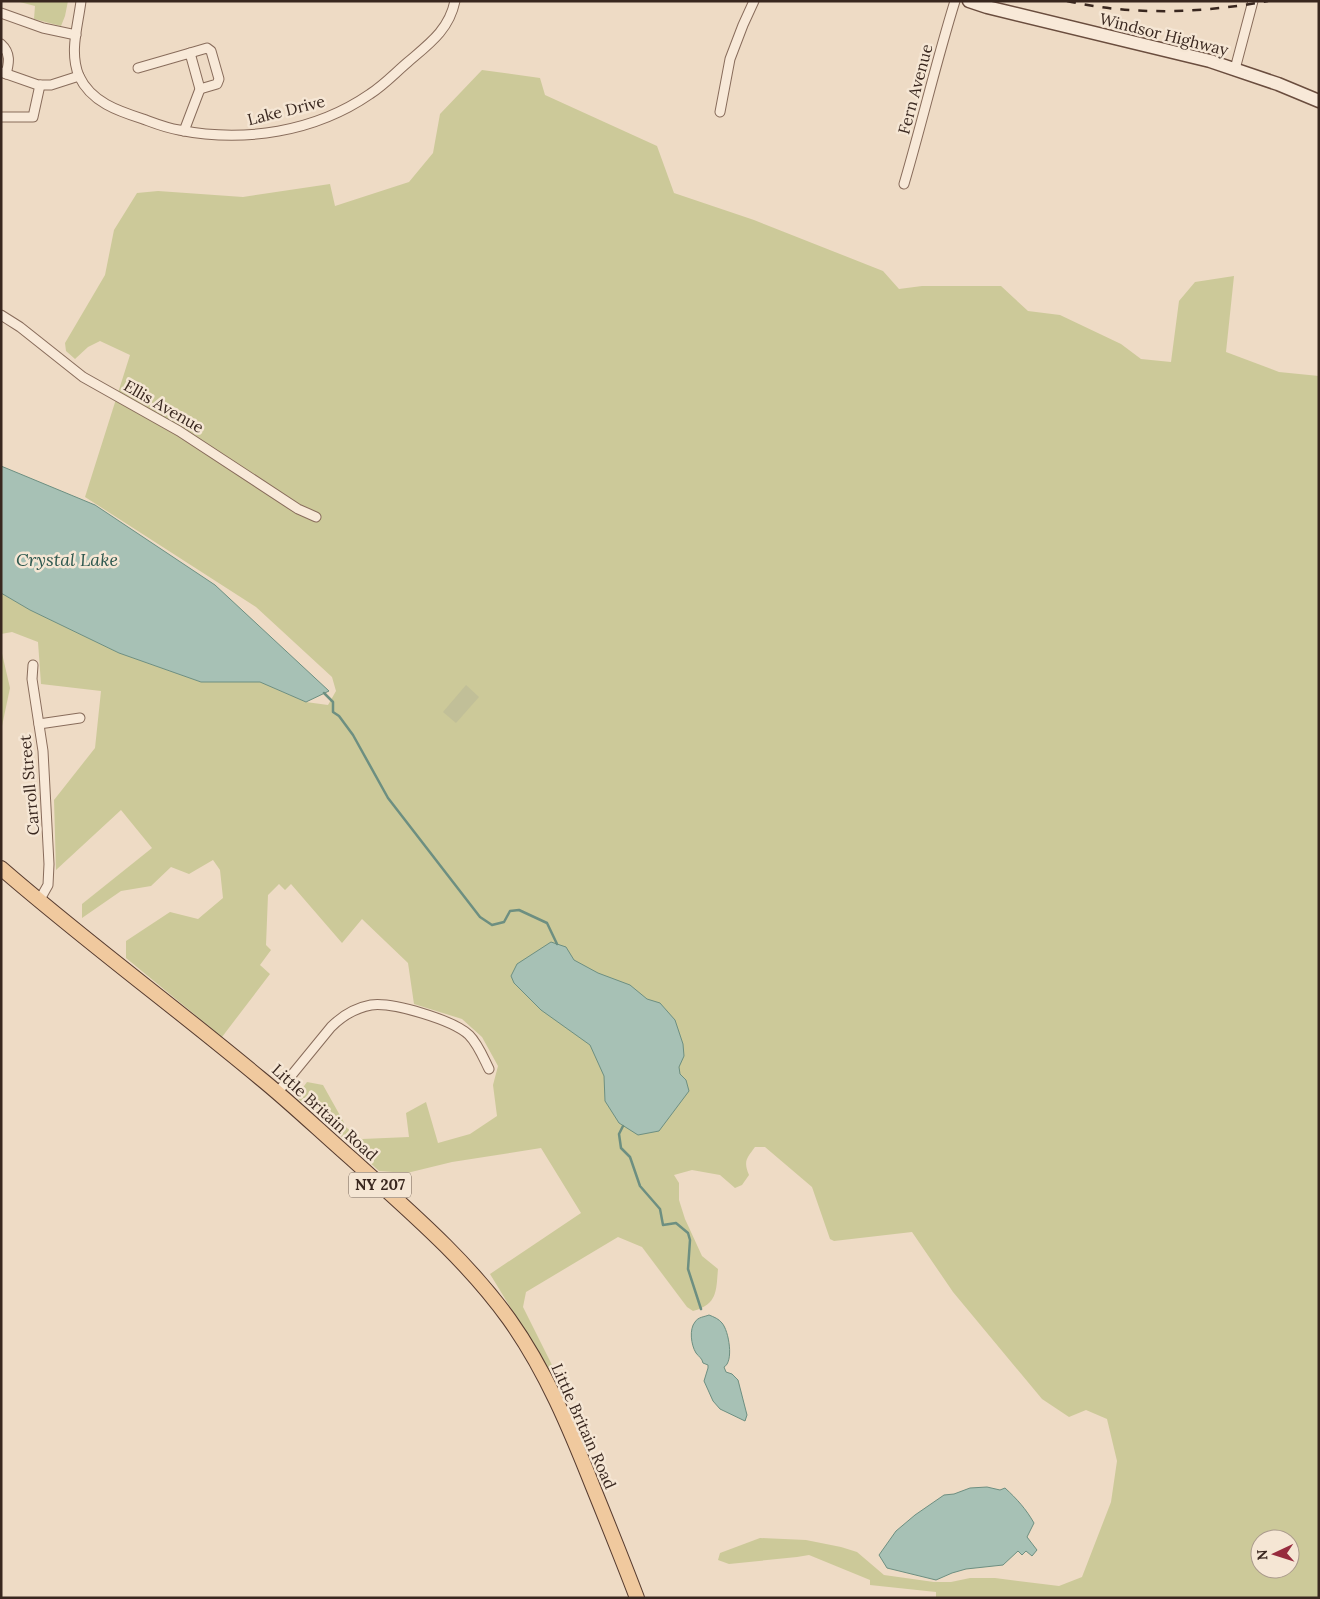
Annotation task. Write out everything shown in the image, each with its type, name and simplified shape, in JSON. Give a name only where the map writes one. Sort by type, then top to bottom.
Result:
[{"type":"main road","name":"Windsor Highway","points":[[969,1],[1210,61],[1319,101]]},
{"type":"main road","name":"Little Britain Road","points":[[1,868],[39,901],[277,1093],[449,1247],[477,1278],[509,1320],[535,1359],[560,1408],[637,1598]]},
{"type":"street","name":"Lake Drive","points":[[81,1],[75,55],[79,76],[86,88],[99,101],[109,107],[184,131],[234,136],[262,135],[311,123],[348,108],[372,94],[434,40],[450,20],[455,1]]},
{"type":"street","points":[[720,112],[730,59],[754,1]]},
{"type":"street","name":"Fern Avenue","points":[[904,184],[919,134],[936,62],[955,1]]},
{"type":"street","points":[[1235,69],[1254,1]]},
{"type":"street","points":[[1,12],[43,28],[76,35]]},
{"type":"street","points":[[1,44],[8,54],[9,64],[3,73],[40,85],[51,85],[79,76]]},
{"type":"street","points":[[138,68],[207,48],[211,51],[219,79],[216,84],[200,89]]},
{"type":"street","points":[[184,131],[200,89],[190,53]]},
{"type":"street","points":[[1,117],[33,117],[40,85]]},
{"type":"street","name":"Ellis Avenue","points":[[1,315],[20,327],[83,377],[179,431],[298,509],[316,517]]},
{"type":"street","name":"Carroll Street","points":[[33,665],[32,679],[43,751],[49,864],[48,885],[39,901]]},
{"type":"street","points":[[39,724],[80,718]]},
{"type":"street","points":[[277,1093],[340,1018],[354,1010],[371,1005],[392,1006],[445,1021],[459,1027],[470,1036],[489,1068]]},
{"type":"shaded area","points":[[16,1],[68,1],[61,26],[34,19],[35,6]]},
{"type":"shaded area","points":[[482,70],[540,78],[545,95],[657,146],[674,193],[754,220],[883,271],[899,289],[922,286],[1001,286],[1028,311],[1060,315],[1121,344],[1141,359],[1171,362],[1179,301],[1195,282],[1234,276],[1226,352],[1279,372],[1319,376],[1319,1598],[936,1598],[936,1592],[870,1585],[870,1580],[809,1555],[729,1564],[718,1560],[720,1553],[760,1538],[806,1540],[857,1552],[884,1575],[934,1582],[951,1582],[970,1578],[995,1578],[1059,1586],[1082,1577],[1111,1502],[1117,1461],[1107,1419],[1086,1410],[1069,1417],[1042,1399],[953,1292],[912,1232],[834,1241],[830,1239],[812,1187],[765,1147],[755,1147],[752,1151],[746,1163],[749,1175],[742,1185],[735,1188],[720,1175],[692,1170],[674,1175],[679,1183],[679,1200],[685,1219],[702,1256],[718,1269],[716,1290],[707,1305],[693,1311],[687,1307],[642,1247],[618,1237],[526,1292],[523,1307],[558,1377],[557,1380],[553,1377],[490,1274],[581,1213],[541,1148],[452,1162],[407,1173],[379,1171],[296,1097],[307,1082],[323,1085],[347,1128],[362,1139],[409,1137],[406,1113],[426,1102],[438,1143],[470,1134],[497,1116],[493,1085],[498,1066],[482,1037],[462,1019],[414,1004],[408,963],[362,919],[342,943],[291,884],[285,890],[279,884],[268,895],[266,945],[271,950],[260,965],[270,974],[222,1037],[126,958],[126,941],[170,912],[198,919],[223,898],[220,870],[213,860],[189,874],[171,867],[151,886],[121,891],[82,918],[82,904],[152,848],[121,810],[56,870],[54,800],[95,748],[101,691],[41,684],[38,642],[12,632],[1,634],[1,593],[30,610],[119,653],[201,682],[260,682],[306,702],[328,705],[336,691],[332,677],[256,607],[85,497],[130,355],[100,341],[88,347],[75,359],[66,351],[65,343],[105,275],[114,230],[137,193],[158,191],[243,197],[330,184],[335,206],[409,182],[433,153],[440,114]]},
{"type":"shaded area","points":[[1,649],[10,688],[2,726],[1,726]]},
{"type":"shaded area","points":[[466,685],[479,697],[456,723],[443,712]]},
{"type":"water","name":"Crystal Lake","points":[[1,466],[95,505],[215,585],[329,691],[306,702],[260,682],[201,682],[119,653],[30,610],[1,593]]},
{"type":"water","points":[[551,942],[566,947],[574,960],[598,973],[630,985],[647,999],[660,1003],[675,1020],[683,1044],[684,1056],[679,1067],[680,1074],[686,1080],[689,1091],[659,1131],[638,1135],[619,1123],[605,1101],[604,1076],[590,1045],[541,1010],[514,983],[511,976],[517,964]]},
{"type":"water","points":[[709,1315],[716,1318],[725,1327],[730,1353],[727,1364],[724,1367],[726,1372],[732,1374],[738,1380],[747,1415],[745,1421],[720,1409],[713,1401],[704,1381],[708,1365],[703,1363],[694,1350],[691,1333],[696,1320]]},
{"type":"water","points":[[987,1487],[1000,1490],[1005,1488],[1021,1504],[1031,1518],[1034,1523],[1027,1537],[1037,1550],[1032,1556],[1026,1551],[1022,1555],[1018,1551],[1003,1565],[966,1569],[936,1580],[887,1568],[879,1555],[896,1531],[915,1515],[944,1495],[954,1494],[970,1488]]},
{"type":"waterway","points":[[324,693],[333,702],[333,712],[339,716],[353,735],[388,798],[480,917],[492,925],[504,922],[510,911],[519,910],[547,923],[557,944]]},
{"type":"waterway","points":[[623,1126],[619,1134],[621,1148],[630,1157],[640,1186],[660,1209],[663,1225],[676,1223],[688,1233],[690,1240],[688,1269],[701,1309]]},
{"type":"railway","points":[[1067,1],[1092,6],[1142,11],[1193,10],[1268,1]]}]
